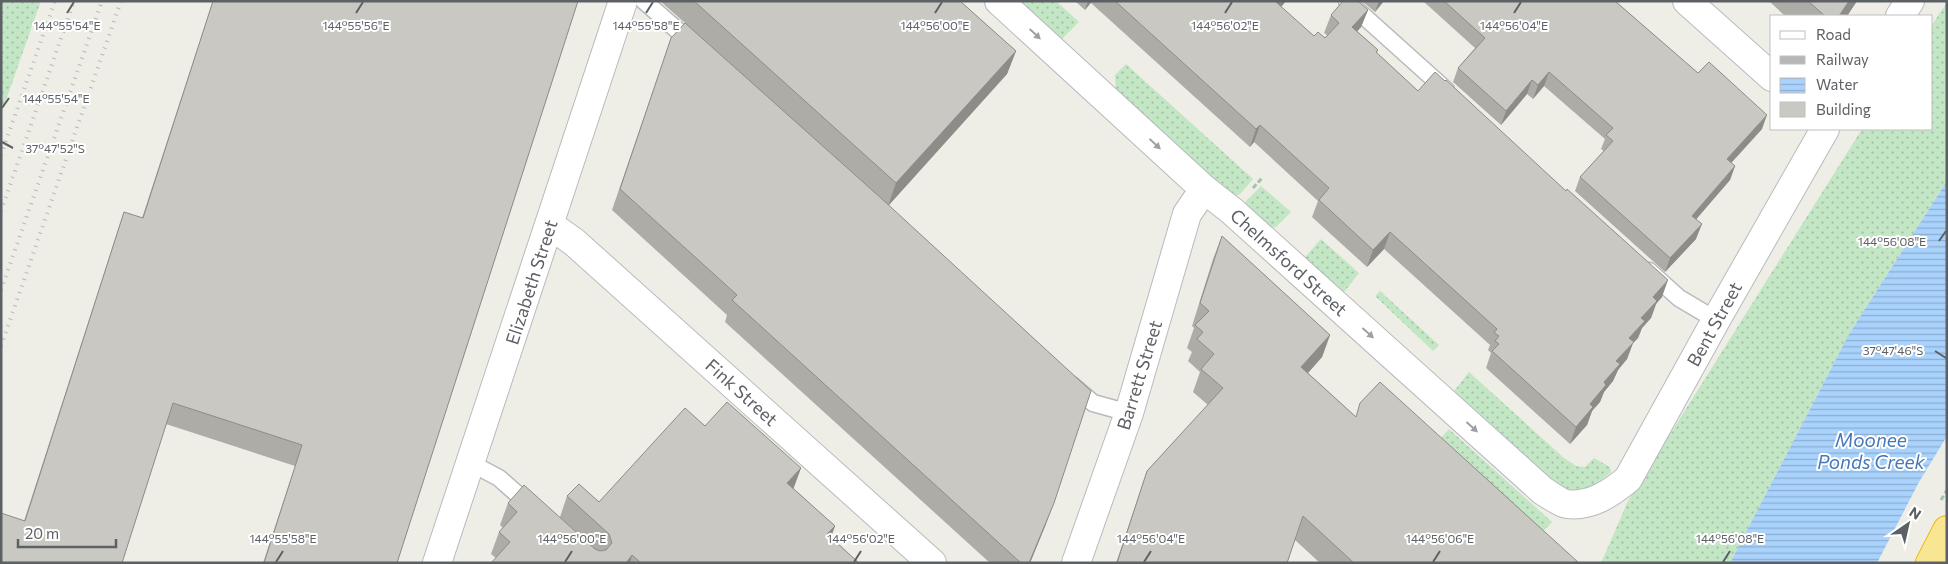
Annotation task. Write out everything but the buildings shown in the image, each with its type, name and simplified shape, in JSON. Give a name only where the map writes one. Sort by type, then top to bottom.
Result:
[{"type":"highway","points":[[1930,563],[1947,530]]},
{"type":"street","name":"Elizabeth Street","points":[[437,563],[623,1]]},
{"type":"street","name":"Chelmsford Street","points":[[999,1],[1204,189],[1232,211],[1543,491],[1566,504],[1588,502]]},
{"type":"street","points":[[1687,1],[1770,75]]},
{"type":"street","points":[[1901,15],[1910,1]]},
{"type":"street","name":"Bent Street","points":[[1588,502],[1607,496],[1628,479],[1824,130]]},
{"type":"street","name":"Barrett Street","points":[[1076,563],[1129,413],[1187,214],[1204,189]]},
{"type":"street","name":"Fink Street","points":[[550,225],[574,242],[932,563]]},
{"type":"lane","points":[[644,1],[702,52]]},
{"type":"lane","points":[[1347,1],[1458,100]]},
{"type":"lane","points":[[1635,258],[1679,298],[1716,320]]},
{"type":"lane","points":[[1064,377],[1093,403],[1129,413]]},
{"type":"lane","points":[[471,463],[499,478],[542,517]]},
{"type":"green space","points":[[1,1],[41,1],[1,114]]},
{"type":"green space","points":[[1015,1],[1056,1],[1079,22],[1063,38],[1057,39]]},
{"type":"green space","points":[[1947,2],[1947,181],[1849,334],[1730,563],[1601,563],[1628,501],[1861,130],[1933,130],[1933,23]]},
{"type":"green space","points":[[1126,64],[1253,179],[1240,194],[1232,198],[1116,95],[1115,75]]},
{"type":"green space","points":[[1261,186],[1291,212],[1276,227],[1270,228],[1243,208],[1246,201]]},
{"type":"green space","points":[[1321,239],[1359,273],[1345,291],[1337,292],[1305,261],[1306,256]]},
{"type":"green space","points":[[1380,291],[1439,345],[1433,351],[1375,296]]},
{"type":"green space","points":[[1469,372],[1564,458],[1576,466],[1585,467],[1594,458],[1610,467],[1611,472],[1595,484],[1581,490],[1567,489],[1548,483],[1451,395]]},
{"type":"green space","points":[[1449,429],[1552,522],[1540,535],[1437,442]]},
{"type":"water","name":"Moonee Ponds Creek","points":[[1947,181],[1947,461],[1891,563],[1730,563],[1849,334]]},
{"type":"pier","points":[[1947,436],[1947,466],[1894,563],[1877,563],[1919,482]]},
{"type":"railway","points":[[1,155],[55,1]]},
{"type":"railway","points":[[1,211],[74,1]]},
{"type":"railway","points":[[1,290],[102,1]]},
{"type":"railway","points":[[1,346],[121,1]]}]
